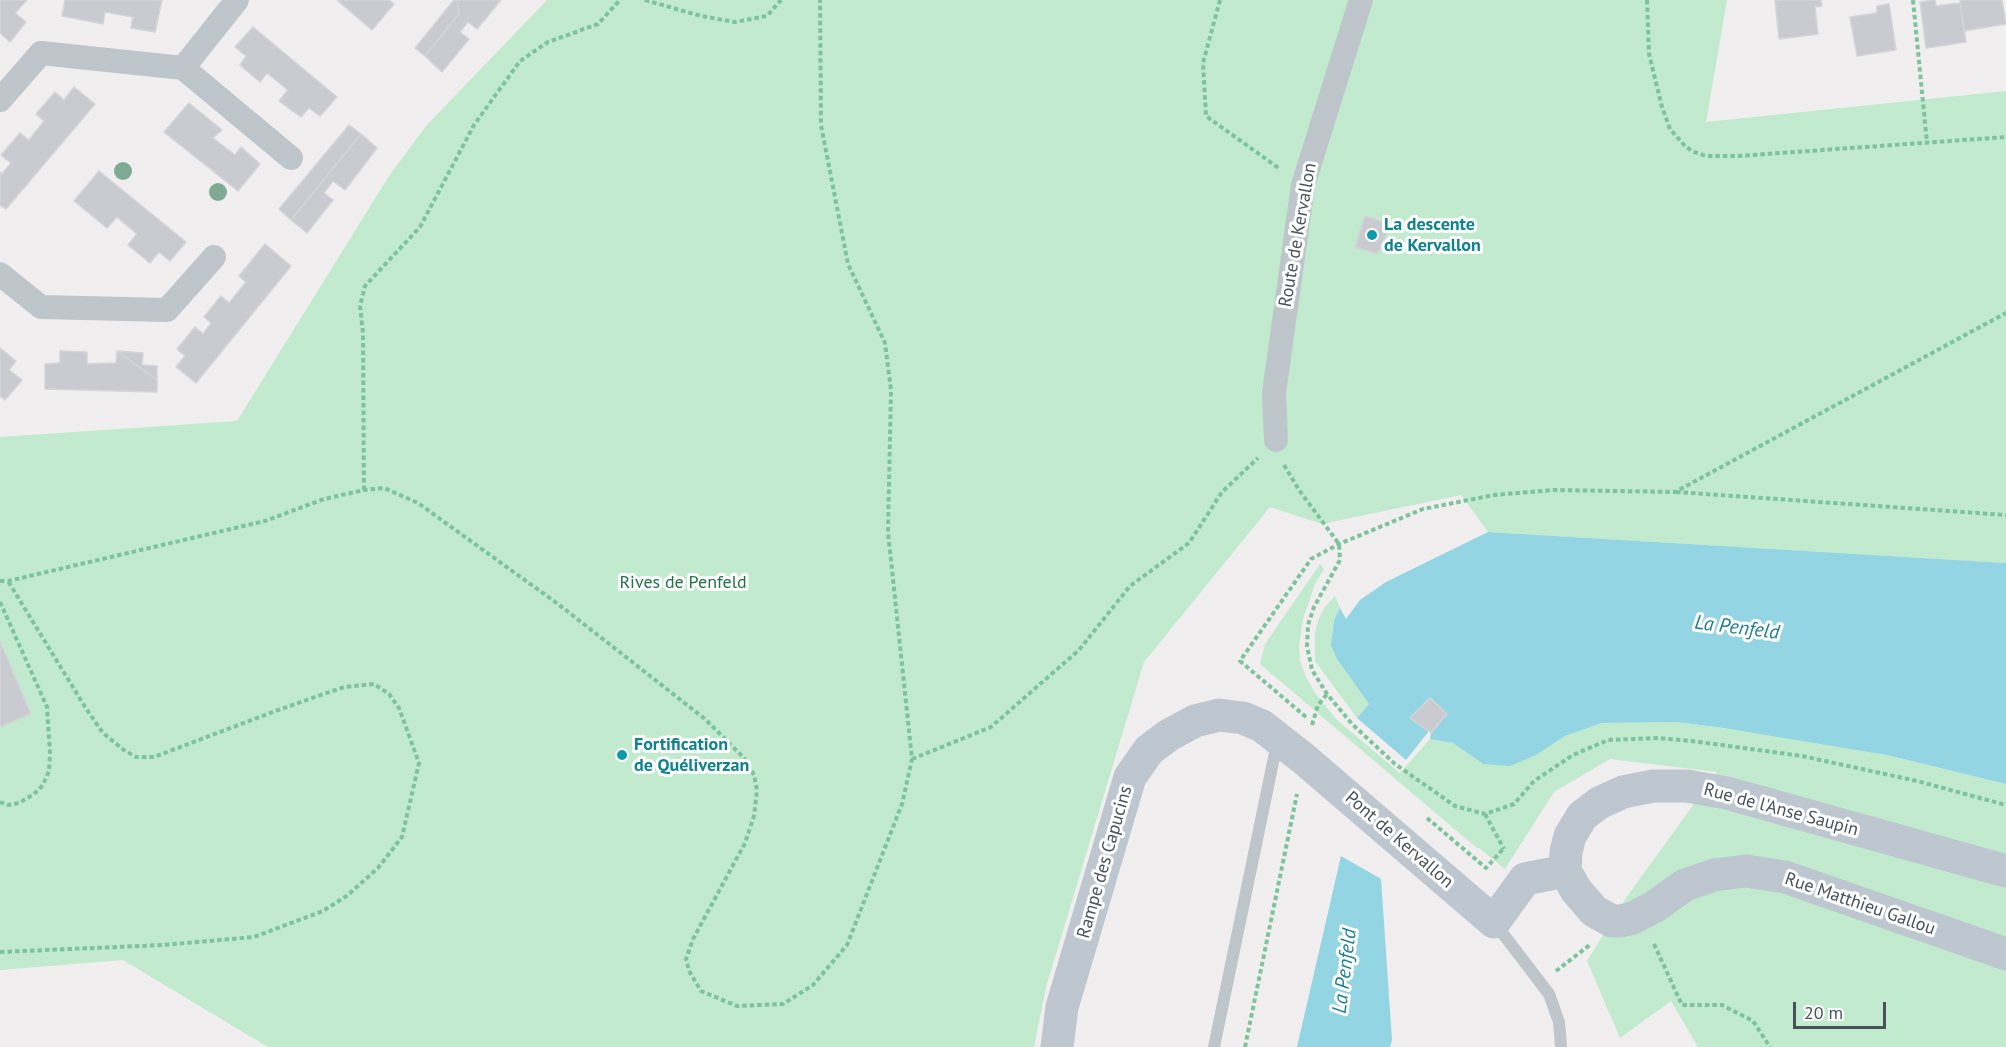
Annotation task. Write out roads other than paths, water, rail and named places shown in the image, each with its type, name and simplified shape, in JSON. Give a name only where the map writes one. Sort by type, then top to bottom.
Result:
[{"type":"street","points":[[183,69],[237,0]]},
{"type":"street","name":"Route de Kervallon","points":[[1276,440],[1274,393],[1303,185],[1361,0]]},
{"type":"street","points":[[0,100],[41,53],[183,69],[291,158]]},
{"type":"street","points":[[0,274],[42,307],[167,310],[214,257]]},
{"type":"street","name":"Rampe des Capucins","points":[[1057,1047],[1062,1007],[1130,777],[1149,750],[1169,735],[1195,721],[1218,715],[1243,718],[1262,726],[1304,759]]},
{"type":"street","name":"Pont de Kervallon","points":[[1304,759],[1494,922]]},
{"type":"street","name":"Rue de l'Anse Saupin","points":[[1565,871],[1570,836],[1582,816],[1599,803],[1623,792],[1643,788],[1687,786],[1727,793],[2006,871]]},
{"type":"street","points":[[1494,922],[1525,879],[1565,871]]},
{"type":"street","name":"Rue Matthieu Gallou","points":[[1565,871],[1576,890],[1594,911],[1611,921],[1633,918],[1654,907],[1685,885],[1714,876],[1746,871],[1785,877],[2006,954]]},
{"type":"lane","points":[[1214,1047],[1278,737]]},
{"type":"lane","points":[[1494,922],[1549,994],[1559,1022],[1560,1047]]},
{"type":"water","name":"La Penfeld","points":[[1488,532],[2006,563],[2006,784],[1887,755],[1676,722],[1602,723],[1565,736],[1536,755],[1510,766],[1483,764],[1453,743],[1430,739],[1429,731],[1406,760],[1357,718],[1369,704],[1337,659],[1331,645],[1334,620],[1340,608],[1346,619],[1360,600],[1386,582]]},
{"type":"water","name":"La Penfeld","points":[[1341,856],[1381,879],[1392,1040],[1390,1047],[1297,1047]]},
{"type":"place","name":"La descente de Kervallon","points":[[1372,235]]},
{"type":"place","name":"Fortification de Quéliverzan","points":[[622,755]]},
{"type":"park label","name":"Rives de Penfeld","points":[[683,583]]}]
